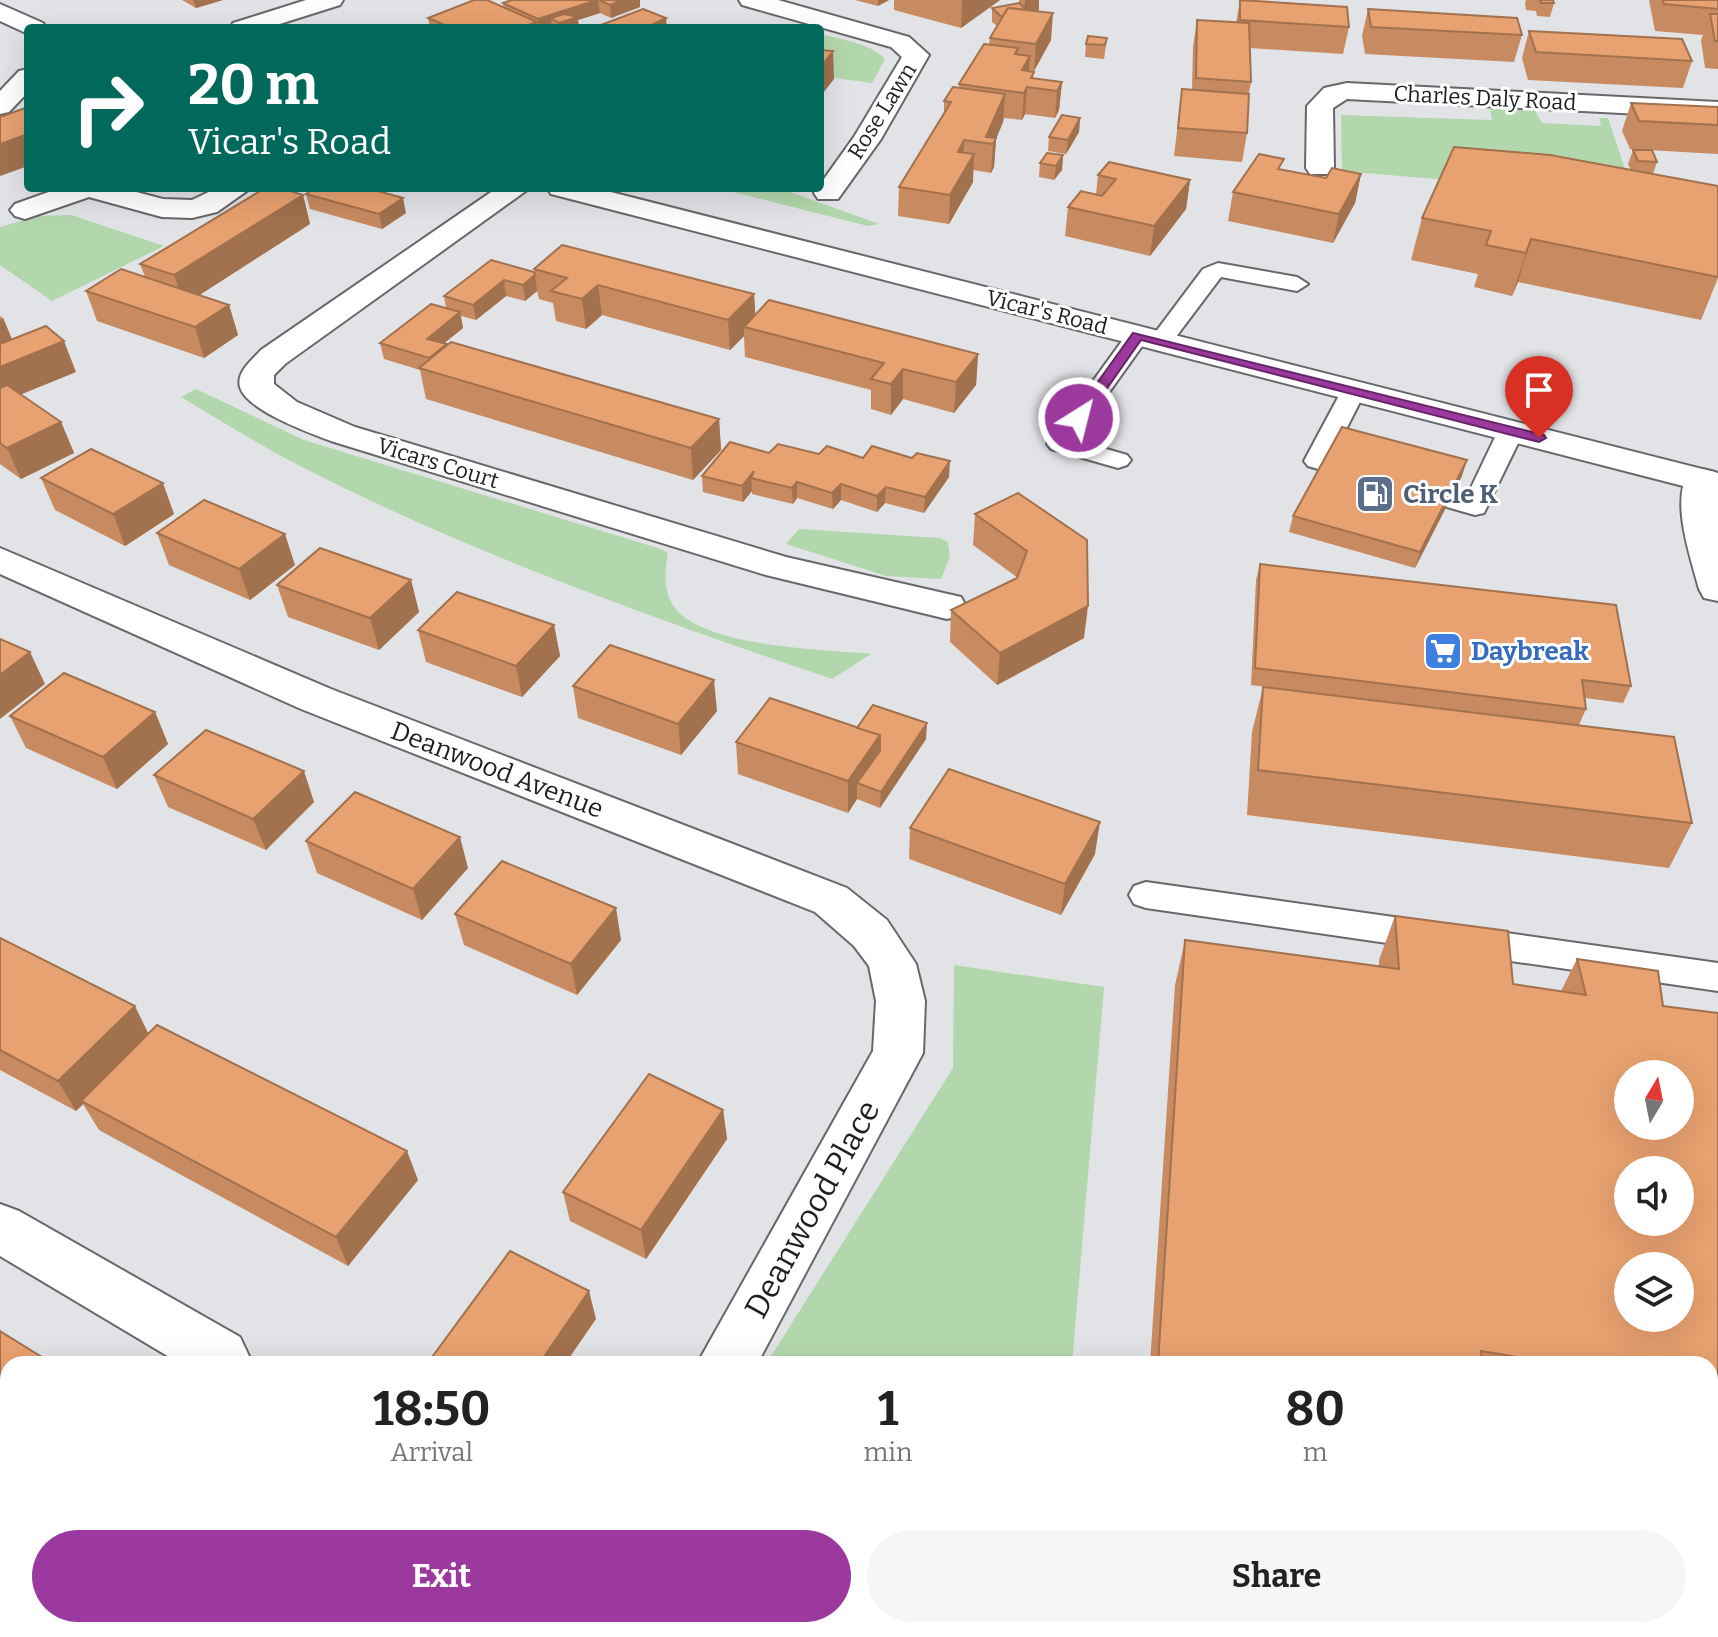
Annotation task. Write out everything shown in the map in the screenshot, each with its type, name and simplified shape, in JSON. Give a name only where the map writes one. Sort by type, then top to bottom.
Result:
[{"type":"street","points":[[255,24],[331,0]]},
{"type":"street","name":"Rose Lawn","points":[[751,0],[900,42],[916,56],[867,139],[828,193]]},
{"type":"street","points":[[0,11],[26,24]]},
{"type":"street","points":[[0,106],[24,81]]},
{"type":"street","name":"Charles Daly Road","points":[[1320,168],[1320,106],[1333,94],[1347,91],[1718,110]]},
{"type":"street","points":[[0,114],[24,106]]},
{"type":"street","points":[[25,210],[77,192]]},
{"type":"street","points":[[103,192],[162,208],[192,209],[207,206],[230,192]]},
{"type":"street","name":"Vicars Court","points":[[510,192],[273,357],[258,373],[257,387],[285,409],[343,434],[779,567],[947,606]]},
{"type":"street","name":"Vicar's Road","points":[[577,192],[1710,482]]},
{"type":"street","points":[[1710,482],[1700,522],[1718,589]]},
{"type":"street","name":"Deanwood Avenue","points":[[0,560],[316,699],[831,900],[871,929],[896,968],[903,1009],[898,1053]]},
{"type":"street","name":"Deanwood Place","points":[[730,1356],[898,1053]]},
{"type":"street","points":[[0,1228],[220,1356]]},
{"type":"lane","points":[[1118,460],[1060,444],[1150,338],[1211,274],[1218,270],[1297,284]]},
{"type":"lane","points":[[1354,390],[1317,461],[1475,507],[1511,431]]},
{"type":"lane","points":[[1146,895],[1718,977]]},
{"type":"green space","points":[[824,35],[863,45],[885,59],[872,83],[824,77]]},
{"type":"green space","points":[[1490,109],[1534,109],[1542,123],[1601,126],[1599,118],[1608,118],[1634,196],[1342,171],[1341,115],[1492,120]]},
{"type":"green space","points":[[733,192],[790,192],[879,224],[868,226]]},
{"type":"green space","points":[[71,215],[164,246],[52,301],[0,265],[0,227],[38,216]]},
{"type":"green space","points":[[196,389],[304,440],[661,549],[668,553],[666,584],[671,602],[685,617],[706,629],[762,643],[871,654],[832,679],[564,583],[366,499],[287,459],[181,397]]},
{"type":"green space","points":[[799,529],[940,538],[948,542],[950,557],[941,579],[886,576],[786,544]]},
{"type":"green space","points":[[954,965],[1104,987],[1073,1356],[771,1356],[953,1068]]},
{"type":"building","points":[[474,0],[487,0],[537,22],[442,24],[428,18]]},
{"type":"building","points":[[512,0],[597,0],[538,19],[503,3]]},
{"type":"building","points":[[599,0],[622,0],[610,5]]},
{"type":"building","points":[[1240,0],[1347,7],[1349,27],[1240,20]]},
{"type":"building","points":[[1663,0],[1718,0],[1718,9],[1664,4]]},
{"type":"building","points":[[1019,3],[1027,10],[1008,8],[1002,17],[992,8]]},
{"type":"building","points":[[1008,8],[1053,13],[1036,44],[990,38]]},
{"type":"building","points":[[643,9],[666,18],[653,24],[604,24]]},
{"type":"building","points":[[1368,9],[1517,18],[1522,35],[1371,27]]},
{"type":"building","points":[[564,14],[578,17],[559,23],[551,18]]},
{"type":"building","points":[[1710,14],[1718,14],[1718,41],[1715,41]]},
{"type":"building","points":[[1197,20],[1249,23],[1251,82],[1196,78]]},
{"type":"building","points":[[1529,31],[1682,39],[1692,61],[1536,52]]},
{"type":"building","points":[[1088,36],[1107,38],[1105,45],[1086,44]]},
{"type":"building","points":[[984,44],[1018,48],[1015,54],[1030,56],[1022,70],[1034,72],[1031,78],[1062,82],[1057,91],[1027,87],[1024,93],[959,84]]},
{"type":"building","points":[[824,50],[833,51],[824,63]]},
{"type":"building","points":[[953,87],[1005,94],[986,137],[996,138],[993,144],[964,140],[958,152],[974,154],[950,195],[899,187],[951,102],[944,101]]},
{"type":"building","points":[[1182,89],[1249,94],[1247,133],[1178,128]]},
{"type":"building","points":[[1631,103],[1718,107],[1718,125],[1639,121]]},
{"type":"building","points":[[24,108],[24,135],[0,144],[0,117]]},
{"type":"building","points":[[1062,115],[1080,118],[1068,140],[1049,137]]},
{"type":"building","points":[[1454,147],[1550,155],[1718,186],[1718,277],[1531,239],[1526,253],[1486,245],[1491,231],[1422,218]]},
{"type":"building","points":[[1633,150],[1652,150],[1657,162],[1638,161]]},
{"type":"building","points":[[1047,153],[1063,155],[1056,166],[1040,163]]},
{"type":"building","points":[[1259,154],[1284,159],[1278,169],[1326,178],[1332,168],[1361,174],[1339,214],[1233,192]]},
{"type":"building","points":[[1109,162],[1190,180],[1154,226],[1068,207],[1081,191],[1102,196],[1116,179],[1098,175]]},
{"type":"building","points":[[258,192],[303,195],[174,275],[140,264]]},
{"type":"building","points":[[381,192],[403,198],[379,214],[306,194]]},
{"type":"building","points":[[562,245],[754,294],[728,320],[598,285],[582,299],[551,291],[567,278],[534,269]]},
{"type":"building","points":[[491,260],[534,272],[535,275],[523,285],[504,280],[473,305],[444,296]]},
{"type":"building","points":[[121,269],[229,305],[195,327],[86,291]]},
{"type":"building","points":[[769,300],[978,354],[956,382],[903,369],[891,384],[871,379],[884,363],[744,327]]},
{"type":"building","points":[[431,304],[460,312],[427,339],[447,344],[429,358],[380,343]]},
{"type":"building","points":[[46,326],[64,341],[0,367],[0,344]]},
{"type":"building","points":[[451,342],[719,419],[691,448],[419,368]]},
{"type":"building","points":[[7,385],[61,422],[7,448],[0,443],[0,388]]},
{"type":"building","points":[[1342,427],[1467,460],[1420,552],[1293,516]]},
{"type":"building","points":[[730,442],[769,453],[778,444],[819,454],[827,446],[863,458],[872,446],[912,458],[917,453],[950,461],[925,497],[886,487],[877,496],[841,484],[832,493],[797,482],[792,488],[751,478],[754,471],[742,486],[702,476]]},
{"type":"building","points":[[91,449],[163,483],[113,514],[41,478]]},
{"type":"building","points":[[1018,493],[1087,540],[1088,606],[1000,653],[951,610],[1017,578],[1027,551],[975,514]]},
{"type":"building","points":[[204,500],[285,534],[239,569],[157,533]]},
{"type":"building","points":[[320,548],[411,580],[370,618],[277,585]]},
{"type":"building","points":[[1260,564],[1616,605],[1631,686],[1582,680],[1586,709],[1255,668]]},
{"type":"building","points":[[457,592],[554,625],[516,666],[418,630]]},
{"type":"building","points":[[0,639],[30,652],[0,675]]},
{"type":"building","points":[[610,645],[714,680],[678,724],[573,686]]},
{"type":"building","points":[[64,673],[155,712],[103,757],[10,716]]},
{"type":"building","points":[[1263,687],[1674,737],[1692,823],[1258,770]]},
{"type":"building","points":[[770,698],[880,735],[848,781],[736,742]]},
{"type":"building","points":[[873,705],[927,723],[881,792],[857,783],[880,751],[880,735],[857,728]]},
{"type":"building","points":[[206,730],[304,771],[253,819],[154,775]]},
{"type":"building","points":[[949,769],[1100,822],[1065,884],[910,828]]},
{"type":"building","points":[[355,792],[460,837],[413,889],[306,841]]},
{"type":"building","points":[[502,861],[616,908],[571,964],[455,914]]},
{"type":"building","points":[[1395,916],[1508,931],[1513,984],[1586,995],[1577,959],[1658,971],[1663,1006],[1718,1013],[1718,1356],[1511,1356],[1481,1351],[1481,1356],[1159,1356],[1185,940],[1399,969]]},
{"type":"building","points":[[0,938],[135,1006],[58,1081],[0,1050]]},
{"type":"building","points":[[157,1025],[407,1151],[336,1237],[81,1101]]},
{"type":"building","points":[[649,1074],[723,1110],[641,1230],[563,1192]]},
{"type":"building","points":[[510,1251],[589,1291],[544,1356],[433,1356]]},
{"type":"building","points":[[0,1331],[40,1356],[0,1356]]},
{"type":"place","name":"Circle K","points":[[1375,494]]},
{"type":"place","name":"Daybreak","points":[[1443,651]]},
{"type":"route","points":[[1079,418],[1138,335],[1539,438]]}]
